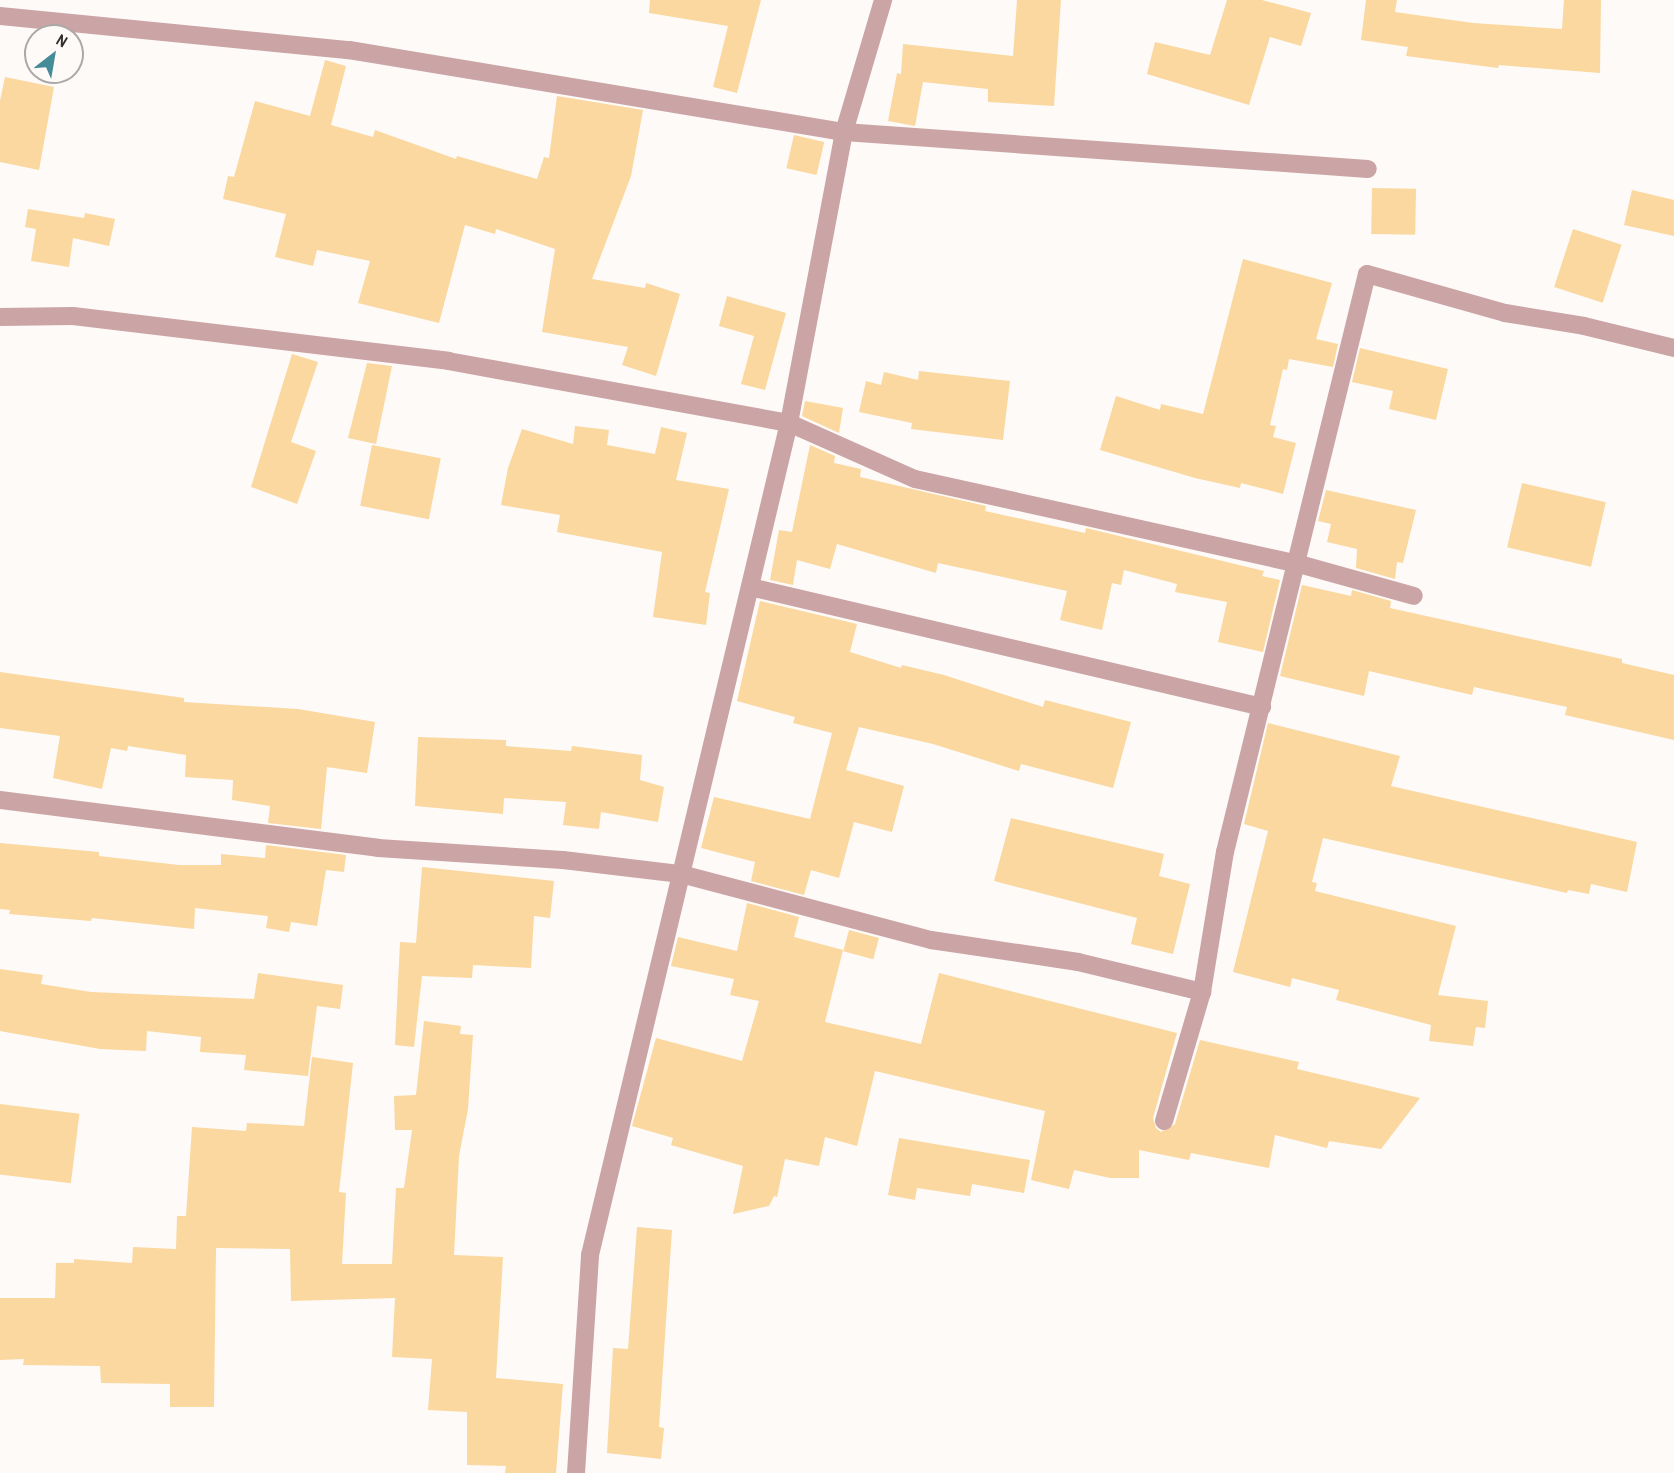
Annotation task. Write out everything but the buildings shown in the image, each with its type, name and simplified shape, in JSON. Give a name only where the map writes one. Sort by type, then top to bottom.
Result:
[{"type":"street","points":[[576,1473],[590,1255],[789,423],[844,132],[883,0]]},
{"type":"street","points":[[0,16],[349,50],[844,132],[1368,169]]},
{"type":"street","points":[[1164,1121],[1202,992],[1225,852],[1299,564],[1367,274],[1505,313],[1584,326],[1674,348]]},
{"type":"street","points":[[0,317],[73,316],[448,361],[789,423],[915,479],[1299,564],[1414,596]]},
{"type":"street","points":[[750,587],[1262,707]]},
{"type":"street","points":[[0,800],[378,848],[563,860],[681,873],[931,940],[1077,962],[1202,992]]}]
